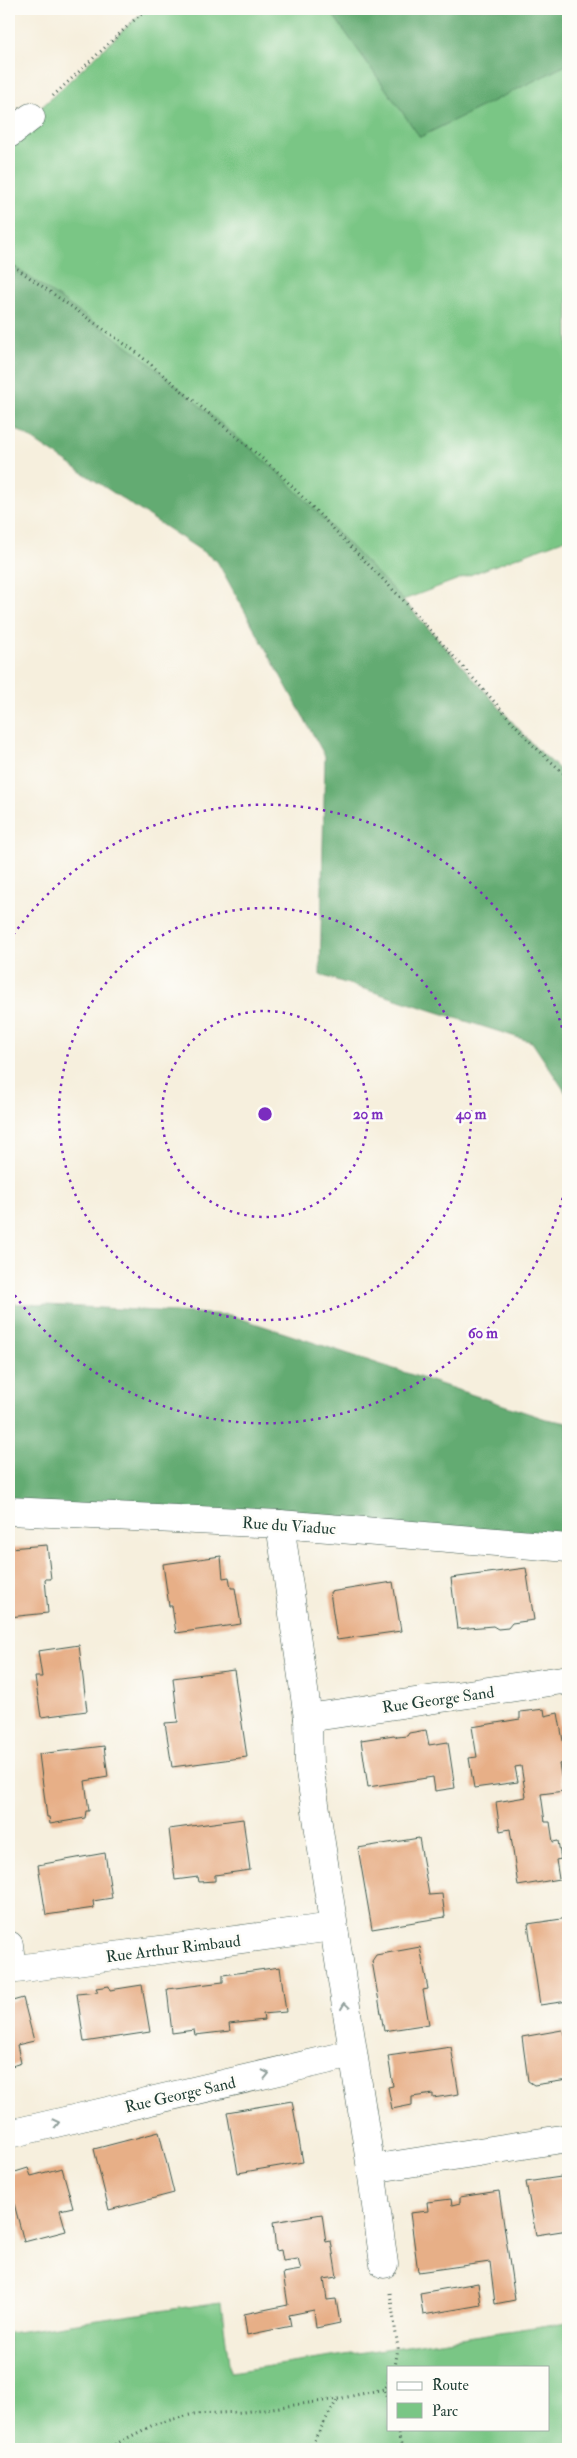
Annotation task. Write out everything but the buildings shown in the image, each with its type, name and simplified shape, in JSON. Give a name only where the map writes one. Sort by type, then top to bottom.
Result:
[{"type":"street","points":[[9,134],[30,117]]},
{"type":"street","name":"Rue du Viaduc","points":[[9,1511],[280,1524],[568,1548]]},
{"type":"street","points":[[280,1524],[308,1718],[309,1765],[384,2264]]},
{"type":"street","name":"Rue George Sand","points":[[308,1718],[562,1680],[568,1682]]},
{"type":"street","name":"Rue Arthur Rimbaud","points":[[10,1962],[333,1927]]},
{"type":"street","name":"Rue George Sand","points":[[9,2134],[352,2054]]},
{"type":"street","points":[[371,2169],[568,2138]]},
{"type":"path","points":[[30,117],[146,9]]},
{"type":"path","points":[[9,263],[136,352],[277,471],[403,600],[534,746],[568,778]]},
{"type":"path","points":[[384,2264],[398,2348],[395,2366]]},
{"type":"path","points":[[387,2384],[384,2389],[387,2399]]},
{"type":"path","points":[[106,2449],[155,2424],[194,2414],[244,2412],[338,2399],[384,2389]]},
{"type":"path","points":[[308,2449],[338,2399]]},
{"type":"path","points":[[397,2430],[402,2449]]},
{"type":"green space","points":[[146,9],[329,9],[420,137],[568,64],[568,538],[403,600],[277,471],[136,352],[9,263],[9,134],[31,117]]},
{"type":"green space","points":[[329,9],[568,9],[568,64],[420,137]]},
{"type":"green space","points":[[9,263],[136,352],[277,471],[403,600],[534,746],[568,777],[568,1096],[532,1042],[320,975],[325,756],[217,561],[9,424]]},
{"type":"green space","points":[[9,1303],[230,1315],[546,1419],[568,1423],[568,1548],[9,1511]]},
{"type":"green space","points":[[221,2302],[230,2372],[568,2322],[568,2449],[9,2449],[9,2333]]}]
